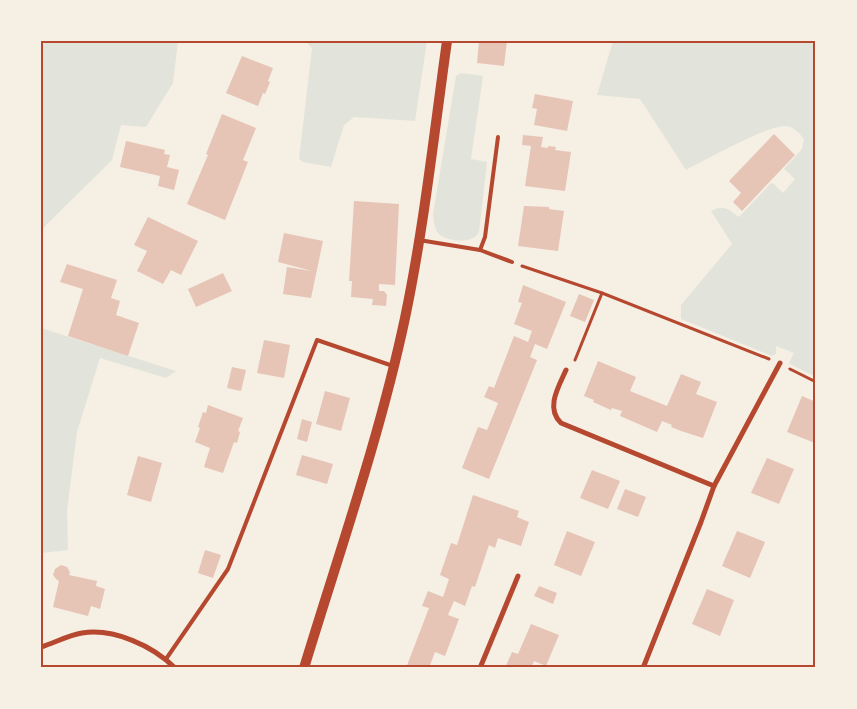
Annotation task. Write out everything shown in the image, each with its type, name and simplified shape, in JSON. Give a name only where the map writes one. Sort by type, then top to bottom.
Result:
[{"type":"main road","points":[[304,668],[394,367],[410,296],[447,41]]},
{"type":"street","points":[[643,668],[702,522],[714,486],[780,363]]},
{"type":"street","points":[[566,370],[554,400],[553,409],[555,418],[561,423],[568,428],[714,486]]},
{"type":"street","points":[[480,668],[518,576]]},
{"type":"street","points":[[41,647],[82,633],[102,633],[135,642],[166,659],[175,668]]},
{"type":"lane","points":[[480,250],[485,237],[498,137]]},
{"type":"lane","points":[[419,240],[480,250],[512,262]]},
{"type":"lane","points":[[166,659],[228,569],[316,340],[394,367]]},
{"type":"path","points":[[512,262],[602,292],[780,363],[816,382]]},
{"type":"path","points":[[566,370],[575,360],[602,292]]},
{"type":"shaded area","points":[[41,41],[178,41],[173,83],[146,127],[121,125],[112,160],[41,230]]},
{"type":"shaded area","points":[[305,41],[427,41],[415,121],[354,117],[344,125],[331,167],[303,162],[299,159],[312,48]]},
{"type":"shaded area","points":[[613,41],[816,41],[816,377],[789,363],[794,353],[776,346],[776,354],[772,356],[681,319],[681,305],[732,244],[711,211],[723,208],[739,217],[771,183],[783,193],[795,179],[784,169],[802,149],[804,139],[791,128],[786,126],[778,127],[752,137],[686,170],[640,99],[597,95]]},
{"type":"shaded area","points":[[461,73],[483,76],[471,159],[487,162],[479,232],[476,236],[467,240],[454,240],[443,237],[437,232],[433,214],[456,76]]},
{"type":"shaded area","points":[[41,328],[176,371],[166,378],[100,358],[77,432],[67,511],[68,550],[41,553]]},
{"type":"building","points":[[479,41],[507,41],[504,66],[477,63]]},
{"type":"building","points":[[242,56],[273,68],[268,81],[270,82],[258,106],[226,93]]},
{"type":"building","points":[[535,94],[573,101],[567,131],[534,125],[537,109],[532,108]]},
{"type":"building","points":[[222,114],[256,128],[243,160],[248,162],[225,220],[187,204],[208,155],[206,154]]},
{"type":"building","points":[[774,134],[795,155],[742,211],[733,202],[741,193],[729,181]]},
{"type":"building","points":[[523,135],[543,137],[541,147],[556,147],[555,150],[571,152],[565,191],[525,186],[531,146],[522,145]]},
{"type":"building","points":[[126,141],[165,150],[164,154],[170,155],[167,167],[179,170],[174,190],[158,186],[160,176],[120,167]]},
{"type":"building","points":[[354,201],[399,204],[395,285],[379,284],[379,291],[384,291],[387,295],[386,306],[372,305],[373,299],[351,297],[352,281],[349,281]]},
{"type":"building","points":[[524,206],[549,207],[549,209],[564,211],[558,251],[518,246]]},
{"type":"building","points":[[148,217],[198,241],[181,275],[171,270],[163,284],[137,271],[147,251],[134,245]]},
{"type":"building","points":[[284,233],[323,241],[311,298],[283,294],[287,267],[312,271],[278,262]]},
{"type":"building","points":[[67,264],[117,280],[111,298],[120,301],[116,315],[139,323],[128,356],[68,336],[83,289],[60,282]]},
{"type":"building","points":[[223,273],[232,291],[196,307],[188,289]]},
{"type":"building","points":[[523,285],[566,302],[547,349],[535,344],[530,357],[537,360],[489,479],[462,468],[478,427],[487,430],[498,403],[484,397],[489,386],[494,388],[514,336],[528,342],[532,331],[514,324],[522,303],[518,302]]},
{"type":"building","points":[[579,294],[594,300],[585,322],[570,316]]},
{"type":"building","points":[[264,340],[290,345],[284,378],[257,373]]},
{"type":"building","points":[[598,361],[636,377],[630,391],[667,406],[681,374],[701,382],[696,394],[717,402],[703,438],[671,427],[672,425],[662,421],[657,432],[620,416],[622,411],[612,408],[611,410],[584,396]]},
{"type":"building","points":[[232,367],[246,370],[241,391],[227,388]]},
{"type":"building","points":[[325,391],[350,398],[341,431],[316,424]]},
{"type":"building","points":[[802,396],[816,402],[815,443],[787,432]]},
{"type":"building","points":[[208,405],[243,418],[238,431],[240,432],[237,443],[234,442],[223,473],[204,467],[210,448],[195,442],[203,412],[206,413]]},
{"type":"building","points":[[302,419],[312,422],[307,442],[297,439]]},
{"type":"building","points":[[302,455],[333,464],[327,484],[296,475]]},
{"type":"building","points":[[138,456],[162,463],[151,502],[127,495]]},
{"type":"building","points":[[767,458],[794,469],[779,504],[751,493]]},
{"type":"building","points":[[592,470],[620,481],[608,509],[580,498]]},
{"type":"building","points":[[625,489],[646,497],[638,517],[617,509]]},
{"type":"building","points":[[473,495],[519,511],[517,517],[529,522],[521,546],[498,538],[495,548],[489,545],[475,587],[472,586],[465,606],[454,601],[448,615],[459,619],[445,656],[435,652],[429,668],[406,668],[429,608],[422,606],[428,591],[443,597],[449,579],[440,575],[451,543],[457,545]]},
{"type":"building","points":[[567,531],[595,542],[581,576],[554,565]]},
{"type":"building","points":[[737,531],[765,542],[750,578],[722,566]]},
{"type":"building","points":[[205,550],[221,555],[213,578],[198,573]]},
{"type":"building","points":[[61,565],[67,567],[70,572],[69,575],[97,581],[96,586],[105,589],[100,609],[91,606],[88,616],[53,607],[59,581],[53,575],[55,569]]},
{"type":"building","points":[[539,586],[557,593],[553,604],[534,596]]},
{"type":"building","points":[[707,589],[734,600],[720,636],[692,624]]},
{"type":"building","points":[[531,624],[559,635],[546,666],[534,661],[531,668],[505,668],[512,652],[518,654]]}]
